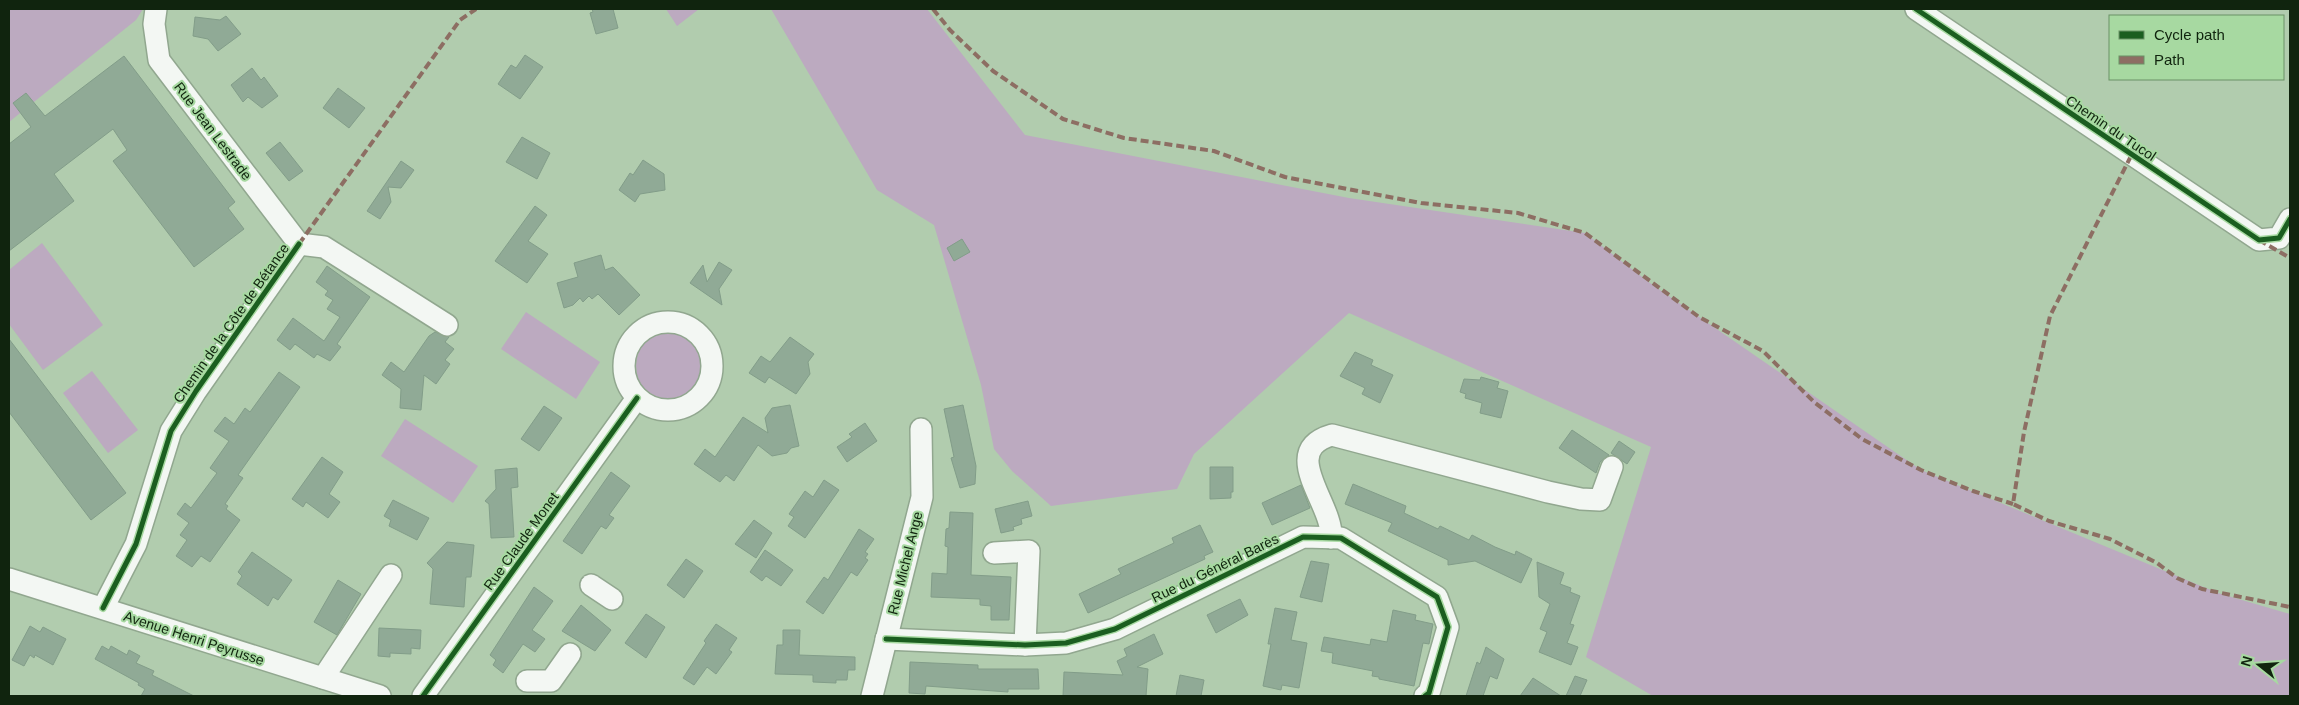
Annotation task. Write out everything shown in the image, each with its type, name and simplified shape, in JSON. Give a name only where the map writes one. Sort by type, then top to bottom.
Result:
[{"type":"street","name":"Rue Jean Lestrade","points":[[156,9],[154,24],[159,60],[300,244]]},
{"type":"street","name":"Chemin du Tucol","points":[[1916,9],[2259,240],[2279,238],[2290,218]]},
{"type":"street","name":"Chemin de la Côte de Bétance","points":[[103,608],[136,544],[171,431],[196,391],[300,244],[324,247],[446,325]]},
{"type":"street","points":[[671,321],[676,321],[702,336],[713,362],[706,390],[684,409],[655,410],[638,398],[626,383],[622,365],[630,340],[654,322],[671,321]]},
{"type":"street","name":"Rue Claude Monet","points":[[423,696],[638,398]]},
{"type":"street","name":"Rue Michel Ange","points":[[872,696],[922,497],[921,429]]},
{"type":"street","points":[[1332,538],[1330,517],[1308,468],[1311,450],[1316,441],[1332,435],[1497,480],[1581,499],[1600,500],[1612,467]]},
{"type":"street","name":"Rue du Général Barès","points":[[886,639],[1025,645],[1066,643],[1115,629],[1304,537],[1341,538],[1437,597],[1448,627],[1429,693],[1425,696]]},
{"type":"street","points":[[994,553],[1029,551],[1025,645]]},
{"type":"street","points":[[323,678],[391,575]]},
{"type":"street","points":[[591,585],[612,599]]},
{"type":"street","name":"Avenue Henri Peyrusse","points":[[11,586],[103,608],[380,696]]},
{"type":"street","points":[[526,683],[551,681],[570,654]]},
{"type":"shaded area","points":[[9,9],[143,9],[136,20],[9,122]]},
{"type":"shaded area","points":[[666,9],[699,9],[677,26]]},
{"type":"shaded area","points":[[771,9],[927,9],[1025,135],[1349,198],[1585,233],[1650,283],[1921,470],[2218,593],[2290,614],[2290,696],[1653,696],[1586,657],[1651,447],[1349,313],[1194,454],[1177,489],[1051,506],[1012,471],[994,449],[981,385],[934,225],[877,190]]},
{"type":"shaded area","points":[[42,243],[103,325],[43,370],[9,324],[9,270]]},
{"type":"shaded area","points":[[526,312],[600,362],[576,399],[501,349]]},
{"type":"shaded area","points":[[673,329],[694,335],[704,345],[710,366],[704,387],[694,397],[673,403],[652,397],[642,387],[636,366],[642,345],[652,335]]},
{"type":"shaded area","points":[[92,371],[138,430],[108,453],[63,393]]},
{"type":"shaded area","points":[[405,419],[478,466],[453,503],[381,456]]},
{"type":"building","points":[[592,9],[613,9],[618,28],[596,34],[590,13],[593,12]]},
{"type":"building","points":[[226,16],[241,34],[218,51],[208,39],[193,36],[195,17],[220,20]]},
{"type":"building","points":[[525,55],[543,67],[520,99],[498,84],[511,65],[516,68]]},
{"type":"building","points":[[124,56],[235,202],[228,208],[244,229],[194,267],[113,161],[127,150],[113,129],[54,174],[74,201],[9,251],[9,144],[31,127],[13,103],[26,93],[45,116]]},
{"type":"building","points":[[252,68],[261,80],[264,77],[278,96],[262,108],[248,97],[243,102],[231,85]]},
{"type":"building","points":[[338,88],[365,108],[349,128],[323,108]]},
{"type":"building","points":[[522,137],[550,153],[537,179],[506,162]]},
{"type":"building","points":[[280,142],[303,171],[289,181],[266,153]]},
{"type":"building","points":[[643,160],[664,174],[665,190],[640,194],[635,202],[619,190],[630,173],[633,175]]},
{"type":"building","points":[[401,161],[414,170],[401,188],[388,187],[391,202],[380,219],[367,211]]},
{"type":"building","points":[[535,206],[547,215],[528,241],[548,254],[527,283],[495,261]]},
{"type":"building","points":[[962,239],[970,252],[954,261],[947,248]]},
{"type":"building","points":[[601,255],[605,270],[613,267],[640,295],[619,315],[598,294],[592,299],[589,296],[583,302],[580,298],[573,305],[564,308],[557,283],[578,277],[574,263]]},
{"type":"building","points":[[719,262],[732,270],[719,289],[722,305],[690,283],[703,265],[707,282]]},
{"type":"building","points":[[327,266],[370,297],[337,344],[341,347],[330,361],[317,354],[314,358],[295,344],[290,350],[277,340],[293,318],[324,341],[340,317],[327,309],[333,300],[325,295],[328,291],[316,282]]},
{"type":"building","points":[[435,332],[449,337],[445,342],[454,349],[445,360],[450,364],[436,384],[424,375],[421,410],[400,408],[401,389],[382,375],[391,362],[404,372],[429,336]]},
{"type":"building","points":[[790,337],[814,354],[808,362],[810,374],[796,394],[769,377],[765,383],[749,373],[761,356],[770,362]]},
{"type":"building","points":[[9,339],[126,493],[91,520],[9,412]]},
{"type":"building","points":[[1355,352],[1373,360],[1371,365],[1393,375],[1380,403],[1362,394],[1365,388],[1340,376]]},
{"type":"building","points":[[279,372],[300,387],[238,475],[243,478],[225,504],[228,506],[226,509],[240,520],[210,562],[201,556],[192,567],[176,556],[187,540],[180,535],[189,523],[177,514],[185,503],[191,508],[217,473],[210,468],[229,441],[214,431],[225,417],[234,424],[245,408],[250,412]]},
{"type":"building","points":[[1481,377],[1499,382],[1497,388],[1508,391],[1501,418],[1480,413],[1482,403],[1465,398],[1466,394],[1460,392],[1464,379],[1480,380]]},
{"type":"building","points":[[790,405],[799,446],[791,448],[787,453],[772,456],[758,445],[734,481],[726,475],[720,482],[694,464],[705,449],[715,457],[743,417],[768,433],[765,418],[772,408]]},
{"type":"building","points":[[963,405],[976,466],[975,484],[960,488],[951,458],[954,457],[944,409]]},
{"type":"building","points":[[544,406],[562,418],[539,451],[521,439]]},
{"type":"building","points":[[865,423],[877,441],[847,462],[837,447],[852,437],[849,434]]},
{"type":"building","points":[[1572,430],[1609,455],[1600,462],[1596,473],[1559,448]]},
{"type":"building","points":[[1619,441],[1635,452],[1627,464],[1611,453]]},
{"type":"building","points":[[322,457],[343,472],[329,494],[340,502],[328,518],[306,502],[303,507],[292,499]]},
{"type":"building","points":[[1210,467],[1233,467],[1233,492],[1231,492],[1231,498],[1210,499]]},
{"type":"building","points":[[517,468],[518,487],[511,488],[514,537],[491,538],[489,504],[485,501],[496,489],[495,470]]},
{"type":"building","points":[[611,472],[630,486],[609,515],[614,518],[606,529],[601,526],[582,554],[563,541]]},
{"type":"building","points":[[824,480],[839,490],[805,538],[788,526],[794,517],[789,514],[805,491],[813,497]]},
{"type":"building","points":[[1353,484],[1406,506],[1404,513],[1438,529],[1440,526],[1469,540],[1472,535],[1515,555],[1516,551],[1532,559],[1521,583],[1475,561],[1448,565],[1448,560],[1388,531],[1392,523],[1345,504]]},
{"type":"building","points":[[1301,485],[1310,508],[1272,525],[1262,503]]},
{"type":"building","points":[[393,500],[429,518],[417,540],[389,526],[391,520],[384,516]]},
{"type":"building","points":[[1028,501],[1032,516],[1021,519],[1022,524],[1013,527],[1014,530],[1001,533],[995,509]]},
{"type":"building","points":[[950,512],[973,513],[971,575],[1011,577],[1009,620],[991,620],[991,606],[980,605],[980,599],[931,597],[932,573],[947,574],[948,547],[945,546]]},
{"type":"building","points":[[754,520],[772,533],[756,558],[735,544]]},
{"type":"building","points":[[1200,525],[1213,552],[1204,556],[1205,559],[1088,613],[1079,594],[1121,574],[1118,569],[1174,543],[1172,538]]},
{"type":"building","points":[[859,529],[874,539],[865,552],[868,554],[865,558],[868,560],[857,576],[851,572],[823,614],[806,602],[824,577],[828,580]]},
{"type":"building","points":[[447,542],[474,545],[471,577],[466,577],[464,607],[430,604],[433,569],[427,563]]},
{"type":"building","points":[[765,550],[793,570],[781,586],[766,576],[762,581],[750,572]]},
{"type":"building","points":[[252,552],[292,580],[278,600],[273,597],[268,606],[237,584],[242,576],[238,572]]},
{"type":"building","points":[[686,559],[703,571],[684,598],[667,585]]},
{"type":"building","points":[[1311,561],[1329,564],[1322,602],[1300,597]]},
{"type":"building","points":[[1537,562],[1564,573],[1560,584],[1571,588],[1570,592],[1580,596],[1570,624],[1574,625],[1567,643],[1578,647],[1571,665],[1539,652],[1547,632],[1540,629],[1550,604],[1539,597]]},
{"type":"building","points":[[338,580],[361,594],[337,635],[314,622]]},
{"type":"building","points":[[534,587],[553,601],[532,630],[545,639],[535,652],[523,644],[503,673],[493,665],[496,660],[490,655]]},
{"type":"building","points":[[1240,599],[1248,615],[1216,633],[1207,615]]},
{"type":"building","points":[[581,605],[611,630],[595,651],[562,631]]},
{"type":"building","points":[[1275,608],[1297,612],[1291,640],[1307,643],[1299,688],[1282,685],[1281,690],[1263,686],[1271,644],[1268,644]]},
{"type":"building","points":[[1393,610],[1416,615],[1415,620],[1433,624],[1429,644],[1423,643],[1414,686],[1379,679],[1379,677],[1372,676],[1373,671],[1332,663],[1333,653],[1321,651],[1324,637],[1370,645],[1371,639],[1387,642]]},
{"type":"building","points":[[646,614],[665,627],[646,658],[625,643]]},
{"type":"building","points":[[716,624],[737,638],[729,650],[732,652],[716,674],[707,667],[694,685],[683,678]]},
{"type":"building","points":[[30,626],[40,632],[43,627],[66,639],[53,665],[35,655],[34,658],[30,655],[24,666],[12,660]]},
{"type":"building","points":[[379,628],[421,630],[420,649],[411,648],[411,654],[390,653],[390,657],[378,656]]},
{"type":"building","points":[[783,630],[800,630],[799,655],[855,657],[855,670],[848,670],[847,680],[836,680],[836,683],[813,682],[813,675],[775,674],[777,645],[783,645]]},
{"type":"building","points":[[1154,634],[1163,654],[1137,667],[1148,669],[1146,696],[1063,696],[1064,672],[1123,675],[1117,661],[1127,656],[1124,649]]},
{"type":"building","points":[[102,646],[109,650],[111,646],[127,655],[129,650],[140,656],[136,663],[154,671],[152,675],[194,696],[141,696],[145,689],[138,685],[139,683],[95,659]]},
{"type":"building","points":[[1486,647],[1504,659],[1497,679],[1490,676],[1483,696],[1466,696],[1477,662],[1480,664]]},
{"type":"building","points":[[910,662],[978,665],[978,669],[1038,669],[1039,689],[1008,689],[1008,692],[926,686],[925,694],[909,693]]},
{"type":"building","points":[[1180,675],[1204,680],[1201,696],[1176,696]]},
{"type":"building","points":[[1575,676],[1587,680],[1580,696],[1566,696]]},
{"type":"building","points":[[1533,678],[1561,696],[1520,696]]},
{"type":"marked path","points":[[299,244],[460,20],[476,9]]},
{"type":"marked path","points":[[933,9],[950,30],[993,71],[1063,119],[1124,138],[1214,151],[1285,177],[1421,203],[1518,213],[1585,233],[1699,317],[1763,351],[1814,402],[1862,439],[1921,470],[1973,491],[2013,504]]},
{"type":"marked path","points":[[2131,156],[2050,316],[2024,432],[2013,504],[2049,521],[2110,539],[2157,563],[2177,578],[2202,589],[2290,607]]},
{"type":"marked path","points":[[2259,240],[2290,258]]},
{"type":"cycle path","points":[[1916,9],[2259,240],[2279,238],[2290,219]]},
{"type":"cycle path","points":[[103,608],[136,544],[171,431],[196,391],[299,244]]},
{"type":"cycle path","points":[[423,696],[637,398]]},
{"type":"cycle path","points":[[886,639],[1025,645],[1066,643],[1115,629],[1303,537],[1341,538],[1437,597],[1448,627],[1429,693],[1425,696]]}]
